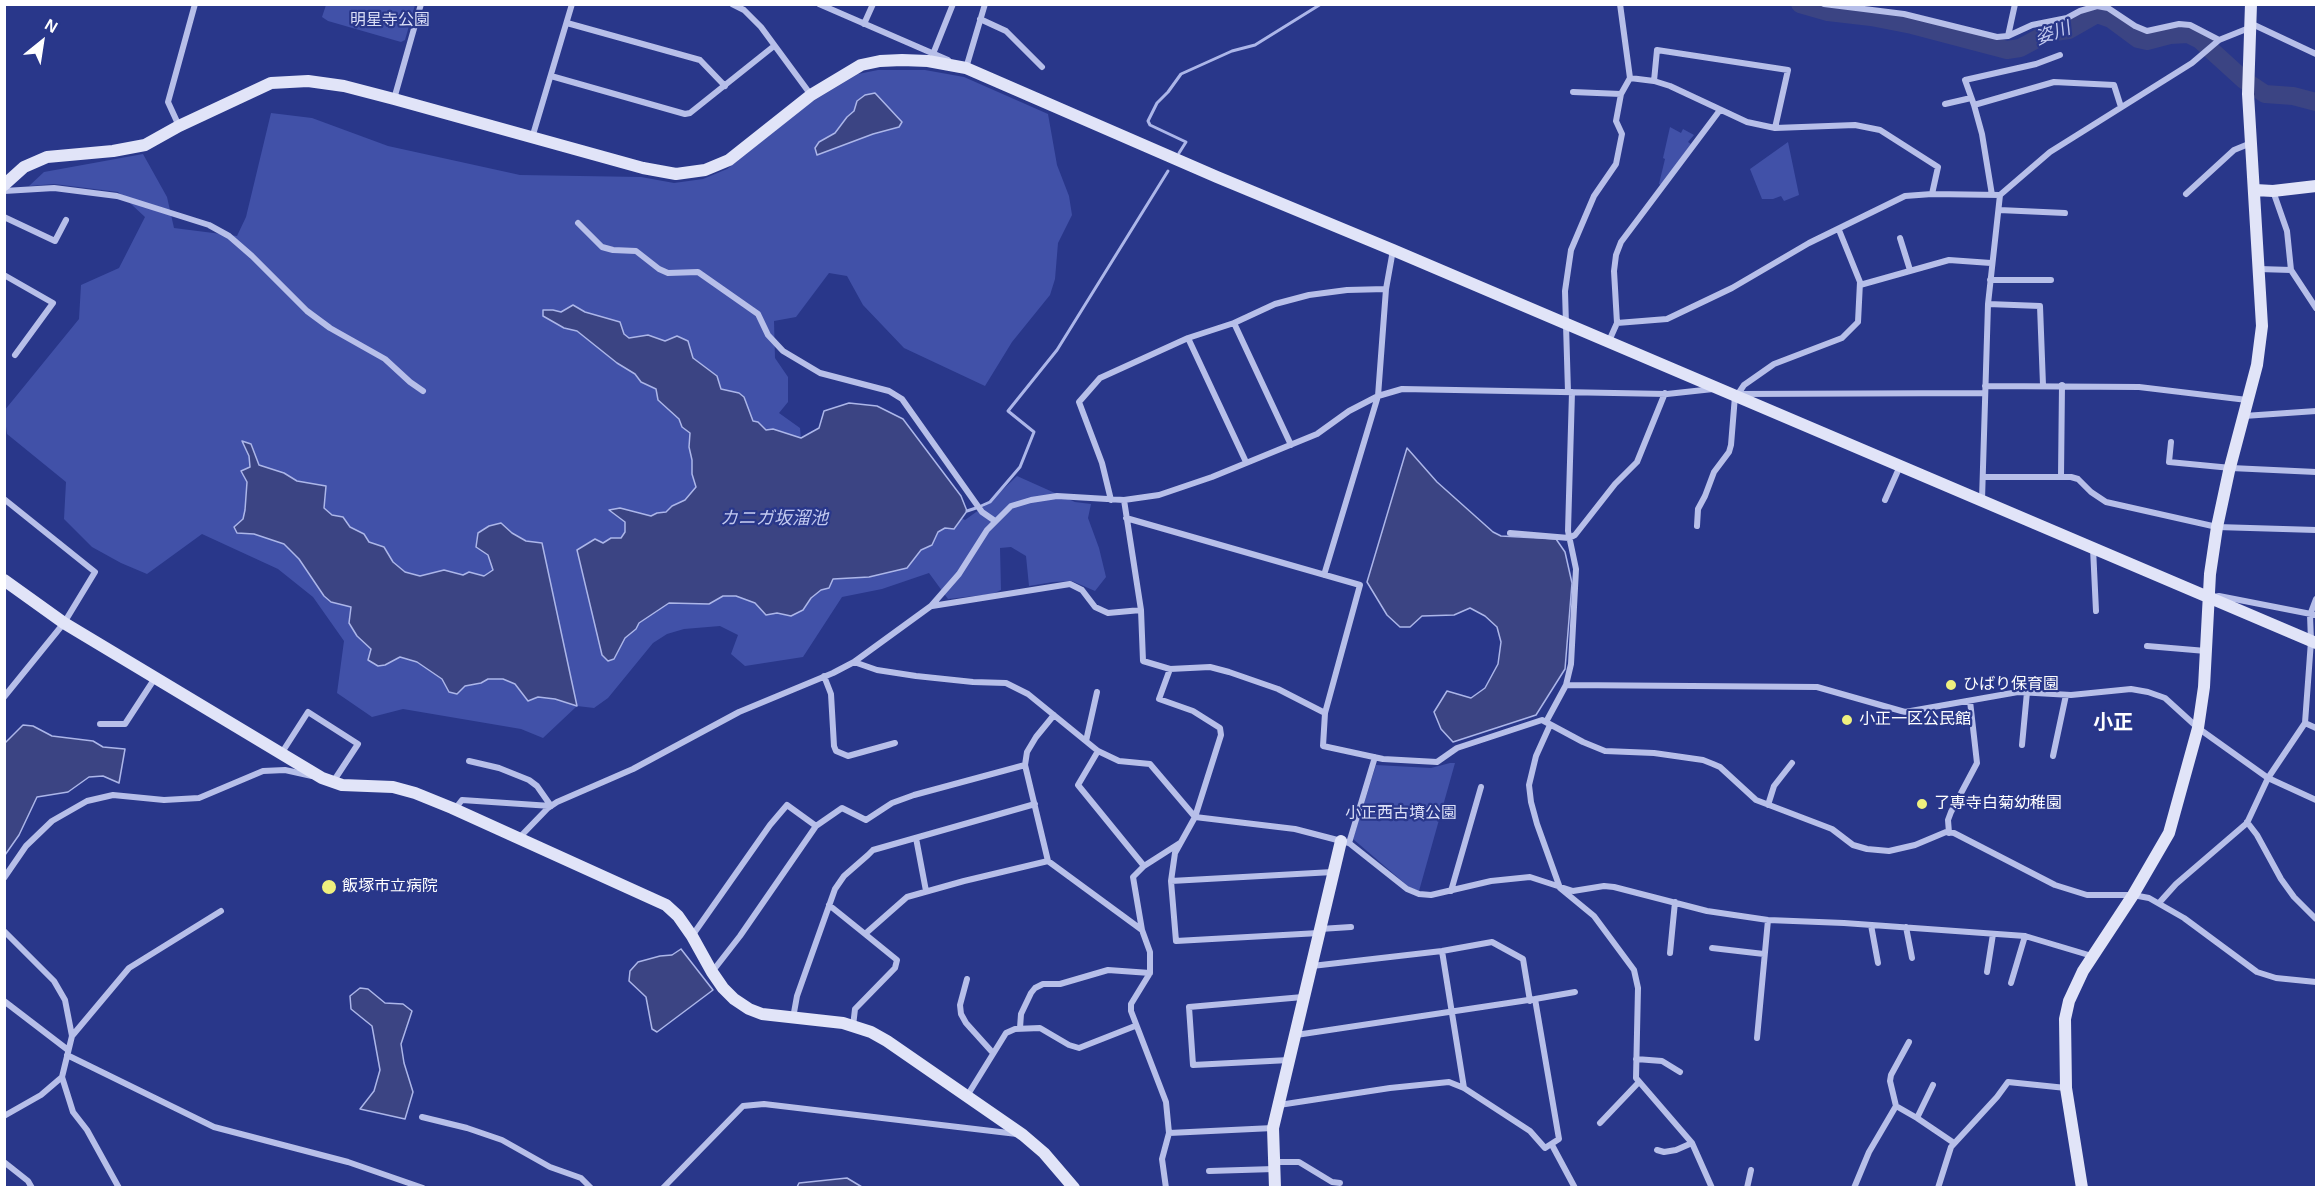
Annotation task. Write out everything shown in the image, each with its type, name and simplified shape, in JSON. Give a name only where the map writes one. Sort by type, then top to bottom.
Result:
[{"type":"street","points":[[179,126],[168,102],[195,4]]},
{"type":"street","points":[[394,99],[421,4]]},
{"type":"street","points":[[532,138],[572,4]]},
{"type":"street","points":[[732,4],[744,10],[761,27],[811,95]]},
{"type":"street","points":[[819,4],[1217,177],[1609,341],[2093,547],[2208,599],[2314,642]]},
{"type":"street","points":[[864,24],[873,4]]},
{"type":"street","points":[[933,54],[952,4]]},
{"type":"street","points":[[966,68],[985,4]]},
{"type":"street","points":[[1620,4],[1630,78],[1621,94],[1616,121],[1622,134],[1616,164],[1594,196],[1571,250],[1566,275],[1570,392],[1569,538],[1576,569],[1571,664],[1566,685],[1536,756],[1529,785],[1534,813],[1560,888],[1594,916],[1634,970],[1638,987],[1636,1078],[1692,1143],[1712,1188]]},
{"type":"street","points":[[1824,4],[1904,14],[1997,37],[2008,36],[2032,25],[2067,18],[2097,5],[2109,8],[2135,26],[2147,31],[2179,24],[2190,25],[2219,40]]},
{"type":"street","points":[[2008,36],[2015,4]]},
{"type":"street","points":[[2082,1188],[2066,1088],[2065,1019],[2069,1001],[2092,956],[2133,895],[2169,833],[2198,728],[2204,687],[2208,599],[2217,527],[2257,365],[2262,326],[2256,190],[2248,94],[2251,4]]},
{"type":"street","points":[[981,19],[1006,31],[1042,67]]},
{"type":"street","points":[[567,23],[700,60],[725,86]]},
{"type":"street","points":[[1617,323],[1667,320],[1732,288],[1809,243],[1905,196],[2000,195],[2050,152],[2192,63],[2219,40],[2249,26],[2316,54]]},
{"type":"street","points":[[551,76],[685,114],[725,86],[774,46]]},
{"type":"street","points":[[1654,81],[1657,50],[1788,70],[1775,128]]},
{"type":"street","points":[[1992,195],[1982,134],[1965,80],[2036,64],[2060,55]]},
{"type":"street","points":[[4,185],[24,167],[47,157],[113,151],[146,145],[179,126],[271,83],[308,81],[344,86],[532,138],[676,174],[705,170],[729,160],[811,95],[861,65],[880,61],[928,61],[966,68]]},
{"type":"street","points":[[1630,78],[1654,81],[1747,122],[1775,128],[1855,125],[1880,130],[1938,167],[1932,194]]},
{"type":"street","points":[[1974,105],[2054,82],[2114,85],[2121,107]]},
{"type":"street","points":[[1573,92],[1621,94]]},
{"type":"street","points":[[1945,104],[1971,98]]},
{"type":"street","points":[[1609,341],[1617,323],[1614,271],[1616,255],[1621,242],[1720,111]]},
{"type":"street","points":[[2186,194],[2234,150],[2252,143]]},
{"type":"street","points":[[2256,190],[2273,191],[2316,186]]},
{"type":"street","points":[[4,191],[54,188],[117,196],[209,225],[229,236],[252,256],[314,317],[385,359],[423,391]]},
{"type":"street","points":[[2273,191],[2287,231],[2291,270],[2316,308]]},
{"type":"street","points":[[1982,501],[1988,304],[2000,195]]},
{"type":"street","points":[[1999,210],[2065,213]]},
{"type":"street","points":[[4,217],[55,241],[66,220]]},
{"type":"street","points":[[578,223],[603,247],[636,251],[659,269],[668,273],[698,272],[729,296],[758,314],[768,335],[783,351],[820,373],[889,391],[902,399],[982,512],[995,521]]},
{"type":"street","points":[[1698,526],[1698,509],[1706,496],[1713,472],[1731,445],[1736,395],[1744,385],[1774,364],[1842,338],[1858,322],[1860,285],[1839,230]]},
{"type":"street","points":[[1900,238],[1910,270]]},
{"type":"street","points":[[1324,575],[1378,396],[1386,289],[1393,250]]},
{"type":"street","points":[[1860,285],[1949,260],[1991,263]]},
{"type":"street","points":[[2258,269],[2291,270]]},
{"type":"street","points":[[4,275],[53,303],[15,355]]},
{"type":"street","points":[[1990,280],[2051,280]]},
{"type":"street","points":[[1111,500],[1102,463],[1079,402],[1101,378],[1188,338],[1234,323],[1275,304],[1309,295],[1347,290],[1386,289]]},
{"type":"street","points":[[2310,299],[2316,294]]},
{"type":"street","points":[[1988,304],[2040,306],[2043,385]]},
{"type":"street","points":[[1234,323],[1292,445]]},
{"type":"street","points":[[1188,338],[1246,462]]},
{"type":"street","points":[[2061,476],[2062,385]]},
{"type":"street","points":[[1985,386],[2139,387],[2247,400]]},
{"type":"street","points":[[518,839],[551,806],[633,769],[739,712],[854,662],[931,606],[959,574],[974,548],[995,521],[1011,507],[1031,500],[1076,496],[1124,500],[1159,495],[1212,477],[1292,445],[1317,434],[1349,411],[1378,396],[1402,389],[1665,393],[1718,388]]},
{"type":"street","points":[[1510,533],[1569,538],[1575,534],[1637,462],[1665,393]]},
{"type":"street","points":[[1736,395],[1985,393]]},
{"type":"street","points":[[2243,416],[2316,411]]},
{"type":"street","points":[[2171,442],[2169,462],[2316,472]]},
{"type":"street","points":[[1885,500],[1900,466]]},
{"type":"street","points":[[1983,477],[2061,476],[2078,479],[2106,502],[2217,527],[2316,530]]},
{"type":"street","points":[[4,500],[95,572],[64,623],[4,697]]},
{"type":"street","points":[[1124,500],[1141,610],[1143,661],[1170,669],[1210,667],[1229,672],[1278,689],[1325,713]]},
{"type":"street","points":[[1126,518],[1360,585],[1325,713],[1323,746],[1375,757],[1437,762],[1457,748],[1542,720],[1605,751],[1654,753],[1703,760],[1720,767],[1756,800],[1832,829],[1854,845],[1867,849],[1889,851],[1949,833],[1960,835],[2055,885],[2087,895],[2133,895],[2149,898],[2184,918],[2257,972],[2276,978],[2316,982]]},
{"type":"street","points":[[2093,547],[2096,611]]},
{"type":"street","points":[[4,580],[64,623],[328,780]]},
{"type":"street","points":[[931,606],[1070,584],[1082,590],[1095,607],[1108,613],[1141,610]]},
{"type":"street","points":[[2208,599],[2220,596],[2313,615]]},
{"type":"street","points":[[2159,903],[2176,884],[2247,822],[2268,777],[2305,723],[2314,642],[2313,615],[2316,599]]},
{"type":"street","points":[[2147,646],[2206,651]]},
{"type":"street","points":[[854,662],[877,670],[916,676],[1006,683],[1028,694],[1098,751],[1119,761],[1150,764],[1195,817],[1295,829],[1345,842],[1407,889],[1419,894],[1431,895],[1491,880],[1530,877],[1573,891],[1604,886],[1614,887],[1707,911],[1767,920],[2025,936],[2092,956]]},
{"type":"street","points":[[1170,669],[1159,699],[1193,711],[1220,728],[1221,735],[1195,817],[1175,853],[1171,881],[1176,942],[1351,927]]},
{"type":"street","points":[[824,676],[831,694],[836,751],[848,756],[895,743]]},
{"type":"street","points":[[100,724],[125,724],[156,678]]},
{"type":"street","points":[[1566,685],[1816,687],[1905,712],[2003,694],[2027,692],[2066,695],[2131,689],[2165,698],[2198,728],[2268,777],[2316,800]]},
{"type":"street","points":[[1086,741],[1097,692]]},
{"type":"street","points":[[2022,745],[2027,692]]},
{"type":"street","points":[[2053,756],[2066,695]]},
{"type":"street","points":[[1949,833],[1948,820],[1951,812],[1977,764],[1971,701]]},
{"type":"street","points":[[281,754],[308,712],[358,744],[328,780]]},
{"type":"street","points":[[1054,715],[1027,752],[1025,765],[1048,861],[1142,930]]},
{"type":"street","points":[[2305,723],[2316,728]]},
{"type":"street","points":[[1098,751],[1078,785],[1144,866]]},
{"type":"street","points":[[1275,1188],[1272,1128],[1333,872],[1375,757]]},
{"type":"street","points":[[469,761],[500,768],[529,780],[537,786],[551,806]]},
{"type":"street","points":[[1768,805],[1774,786],[1792,763]]},
{"type":"street","points":[[712,972],[740,936],[816,826],[842,808],[866,820],[892,803],[903,799],[1025,765]]},
{"type":"street","points":[[4,878],[26,846],[52,821],[87,801],[113,795],[164,800],[199,798],[263,771],[285,770],[342,785],[393,787],[455,809],[666,905],[678,916],[692,936],[723,988],[749,1010],[793,1019],[853,1026],[887,1041],[1023,1135],[1044,1153],[1074,1188]]},
{"type":"street","points":[[1450,891],[1481,787]]},
{"type":"street","points":[[455,809],[462,800],[551,806]]},
{"type":"street","points":[[793,1019],[797,996],[835,889],[844,876],[873,850],[1035,804]]},
{"type":"street","points":[[692,936],[770,825],[788,805],[816,826]]},
{"type":"street","points":[[2247,822],[2257,835],[2281,879],[2294,897],[2316,919]]},
{"type":"street","points":[[916,838],[926,891]]},
{"type":"street","points":[[1166,1188],[1162,1159],[1169,1132],[1166,1102],[1135,1026],[1131,1004],[1150,973],[1150,952],[1142,930],[1133,878],[1144,866],[1181,842]]},
{"type":"street","points":[[866,934],[907,897],[1048,861]]},
{"type":"street","points":[[1171,881],[1333,872]]},
{"type":"street","points":[[1670,953],[1675,902]]},
{"type":"street","points":[[829,905],[897,960],[895,968],[855,1009],[853,1026]]},
{"type":"street","points":[[72,1036],[129,968],[220,911]]},
{"type":"street","points":[[1757,1038],[1767,920]]},
{"type":"street","points":[[1871,925],[1878,963]]},
{"type":"street","points":[[1906,927],[1912,958]]},
{"type":"street","points":[[4,931],[54,981],[65,1000],[72,1036],[62,1077],[73,1112],[87,1130],[119,1188]]},
{"type":"street","points":[[1987,972],[1993,934]]},
{"type":"street","points":[[2011,984],[2025,936]]},
{"type":"street","points":[[1279,1105],[1440,1081],[1449,1082],[1464,1088],[1530,1131],[1545,1148],[1559,1139],[1523,959],[1492,942],[1442,951],[1311,966]]},
{"type":"street","points":[[1712,948],[1764,954]]},
{"type":"street","points":[[1442,951],[1464,1088]]},
{"type":"street","points":[[1020,1028],[1021,1014],[1035,987],[1043,984],[1060,984],[1108,970],[1150,973]]},
{"type":"street","points":[[967,979],[961,998],[962,1014],[966,1023],[993,1053]]},
{"type":"street","points":[[1296,1035],[1452,1013],[1575,992]]},
{"type":"street","points":[[1289,1060],[1193,1065],[1189,1006],[1304,997]]},
{"type":"street","points":[[4,1000],[68,1053],[214,1127],[348,1162],[423,1188]]},
{"type":"street","points":[[967,1096],[1006,1033],[1020,1028],[1040,1028],[1074,1048],[1135,1026]]},
{"type":"street","points":[[1854,1188],[1869,1152],[1896,1106],[1890,1081],[1891,1075],[1909,1042]]},
{"type":"street","points":[[1636,1059],[1662,1061],[1680,1072]]},
{"type":"street","points":[[4,1116],[41,1095],[62,1077]]},
{"type":"street","points":[[1600,1123],[1640,1082]]},
{"type":"street","points":[[1938,1188],[1954,1143],[2008,1082],[2066,1088]]},
{"type":"street","points":[[1917,1118],[1933,1085]]},
{"type":"street","points":[[663,1188],[743,1106],[764,1104],[1023,1135]]},
{"type":"street","points":[[1896,1106],[1954,1143]]},
{"type":"street","points":[[422,1117],[467,1128],[502,1140],[550,1167],[581,1178],[591,1188]]},
{"type":"street","points":[[1169,1132],[1272,1128]]},
{"type":"street","points":[[1657,1150],[1664,1152],[1676,1150],[1692,1143]]},
{"type":"street","points":[[1552,1145],[1575,1188]]},
{"type":"street","points":[[4,1162],[28,1181],[32,1188]]},
{"type":"street","points":[[1209,1171],[1299,1162],[1332,1182],[1340,1183]]},
{"type":"street","points":[[1747,1188],[1751,1170]]},
{"type":"green space","name":"明星寺公園","points":[[326,4],[415,5],[405,40],[401,42],[328,21],[322,17]]},
{"type":"green space","points":[[878,70],[925,70],[964,77],[1048,114],[1057,165],[1069,196],[1072,215],[1058,243],[1055,279],[1050,295],[1012,342],[985,386],[904,348],[863,305],[847,276],[829,273],[796,317],[774,321],[775,358],[788,377],[788,402],[779,413],[800,428],[801,438],[965,520],[990,502],[1017,476],[1075,502],[1091,504],[1088,518],[1106,577],[1095,591],[1072,581],[1029,586],[1026,556],[1011,547],[1000,548],[1001,590],[992,594],[948,599],[929,573],[882,589],[842,597],[803,657],[745,666],[731,654],[738,635],[720,626],[684,629],[667,634],[653,643],[608,698],[594,708],[577,706],[543,738],[521,729],[403,709],[372,717],[337,693],[344,641],[313,597],[278,569],[202,534],[147,574],[121,563],[92,547],[64,519],[66,482],[7,434],[4,411],[79,319],[81,285],[119,268],[145,217],[118,192],[54,184],[29,186],[44,172],[143,154],[167,197],[174,228],[237,236],[246,217],[271,113],[312,118],[388,146],[520,175],[641,177],[674,183],[703,179],[727,169],[808,104],[858,74]]},
{"type":"green space","points":[[1670,127],[1681,133],[1683,129],[1694,135],[1688,142],[1691,144],[1661,185],[1659,184],[1665,159],[1663,158]]},
{"type":"green space","points":[[1788,142],[1799,195],[1784,201],[1781,196],[1762,199],[1750,169]]},
{"type":"green space","name":"小正西古墳公園","points":[[1455,763],[1419,891],[1409,887],[1353,839],[1376,765],[1431,768]]},
{"type":"water","points":[[875,93],[902,122],[899,127],[817,155],[815,148],[819,142],[835,133],[854,111],[857,101],[865,95]]},
{"type":"water","name":"カニガ坂溜池","points":[[573,305],[585,312],[620,322],[624,334],[629,338],[648,335],[665,341],[677,336],[688,341],[693,358],[717,376],[721,389],[739,393],[744,397],[753,421],[758,422],[766,430],[773,429],[801,438],[819,428],[824,411],[849,403],[877,406],[903,419],[961,496],[967,511],[954,529],[945,528],[938,532],[932,545],[921,550],[907,568],[869,577],[833,579],[829,588],[821,590],[811,598],[803,610],[791,616],[777,613],[766,615],[755,603],[736,596],[723,596],[709,604],[669,603],[639,623],[636,629],[625,638],[614,659],[608,661],[602,655],[577,550],[595,539],[603,543],[611,538],[621,538],[625,532],[625,522],[609,510],[620,508],[651,516],[666,512],[672,506],[685,500],[696,487],[689,447],[690,433],[682,427],[679,419],[658,400],[656,389],[641,382],[635,374],[617,363],[577,331],[564,328],[543,316],[543,310],[561,312]]},
{"type":"water","points":[[242,441],[251,444],[259,465],[284,473],[297,481],[326,486],[324,508],[332,515],[343,517],[350,527],[364,534],[369,542],[384,547],[393,562],[405,572],[420,576],[444,570],[463,575],[469,572],[484,576],[493,570],[488,555],[476,547],[478,533],[489,526],[501,523],[526,541],[542,543],[577,706],[555,699],[538,697],[528,701],[515,684],[503,679],[488,679],[465,686],[457,694],[449,692],[442,679],[417,662],[400,657],[378,666],[368,660],[371,649],[357,636],[349,623],[351,607],[331,602],[324,596],[299,559],[284,544],[254,534],[237,533],[234,527],[243,519],[247,482],[241,471],[250,467],[249,456]]},
{"type":"water","points":[[1407,448],[1437,482],[1493,532],[1501,536],[1556,539],[1565,552],[1572,583],[1565,669],[1536,715],[1453,742],[1441,729],[1434,712],[1447,691],[1471,698],[1485,688],[1498,664],[1501,642],[1497,627],[1485,616],[1470,608],[1454,615],[1422,616],[1410,627],[1400,627],[1387,615],[1367,582]]},
{"type":"water","points":[[23,725],[33,726],[52,736],[93,741],[103,747],[125,749],[119,783],[103,776],[89,777],[68,792],[37,797],[19,835],[5,855],[5,743]]},
{"type":"water","points":[[681,949],[713,990],[657,1032],[652,1029],[646,997],[629,981],[630,971],[638,962],[672,955]]},
{"type":"water","points":[[360,988],[368,989],[385,1003],[403,1004],[412,1011],[401,1044],[413,1092],[405,1119],[360,1109],[374,1091],[380,1070],[372,1026],[351,1009],[350,996]]},
{"type":"water","points":[[847,1178],[862,1187],[797,1187],[799,1183]]},
{"type":"waterway","points":[[1179,153],[1186,142],[1150,125],[1148,121],[1157,103],[1181,74],[1232,51],[1255,45],[1321,4]]},
{"type":"waterway","name":"姿川","points":[[1800,4],[1828,12],[1912,25],[2007,50],[2020,48],[2048,33],[2069,30],[2097,14],[2111,19],[2138,39],[2147,41],[2170,35],[2188,34],[2200,40],[2244,80],[2265,94],[2293,96],[2316,102]]},
{"type":"waterway","points":[[981,506],[990,502],[1020,467],[1034,432],[1008,411],[1057,350],[1168,171]]},
{"type":"waterway","points":[[967,511],[976,508]]},
{"type":"place","name":"ひばり保育園","points":[[1951,685]]},
{"type":"place","name":"小正一区公民館","points":[[1847,720]]},
{"type":"place","name":"了専寺白菊幼稚園","points":[[1922,804]]},
{"type":"place","name":"飯塚市立病院","points":[[329,887]]},
{"type":"district","name":"小正","points":[[2113,723]]}]
